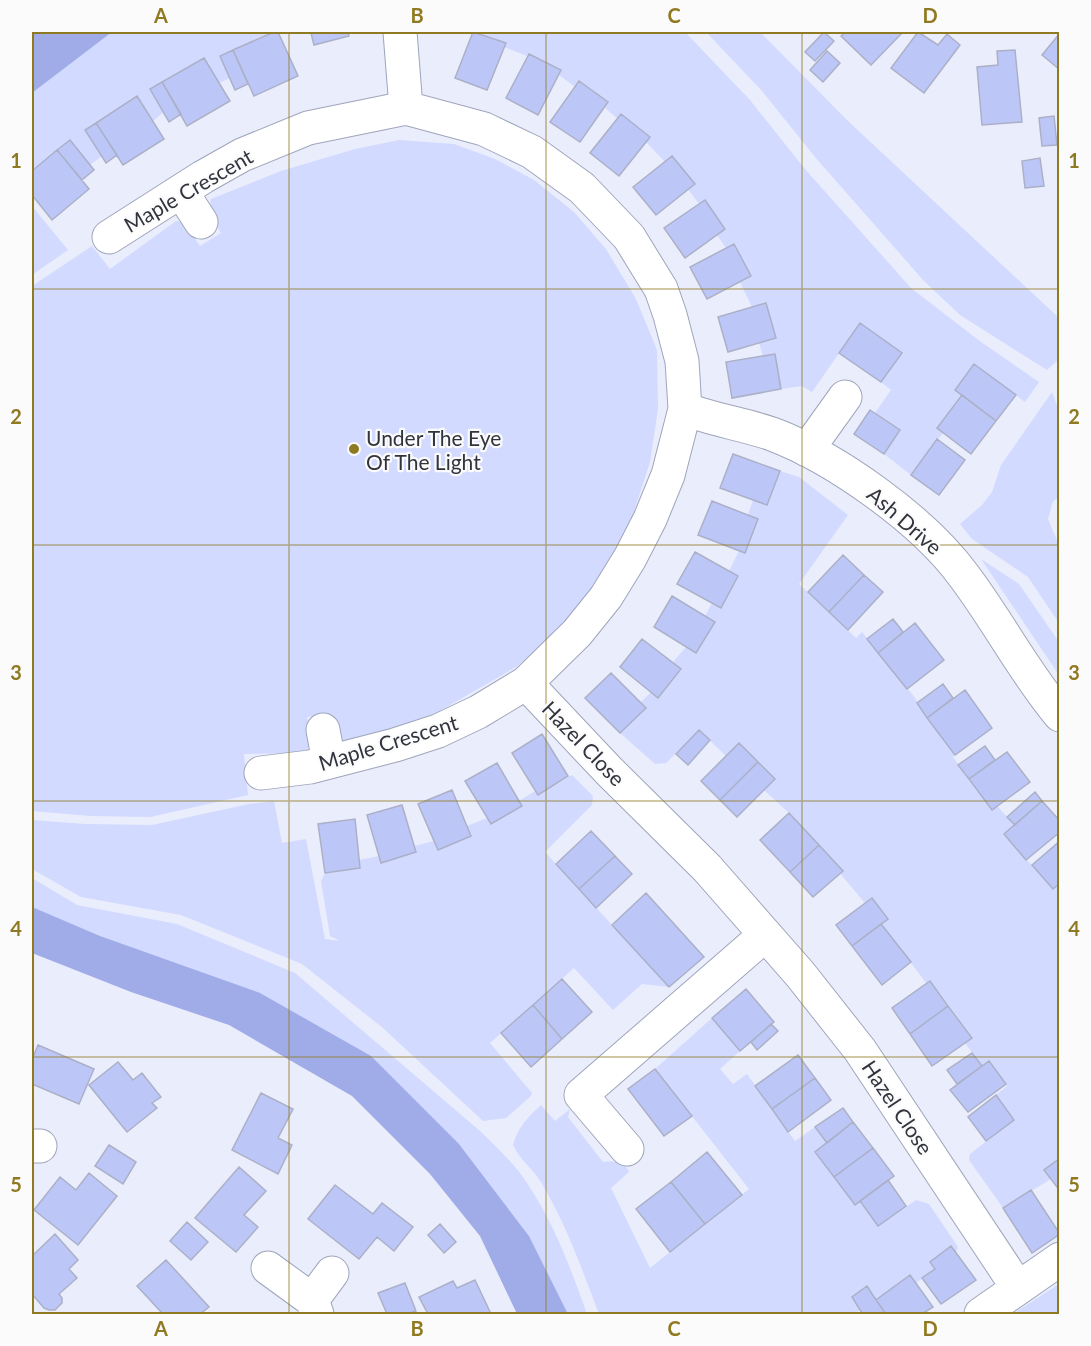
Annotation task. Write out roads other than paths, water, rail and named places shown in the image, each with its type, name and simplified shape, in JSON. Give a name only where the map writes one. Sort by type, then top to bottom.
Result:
[{"type":"street","points":[[400,32],[406,108]]},
{"type":"street","name":"Maple Crescent","points":[[109,237],[242,155],[308,128],[406,108],[484,129],[532,152],[582,188],[625,233],[661,289],[670,315],[682,361],[685,409],[668,475],[650,519],[630,558],[606,597],[577,633],[526,683],[478,712],[438,731],[326,746],[310,767],[261,772]]},
{"type":"street","points":[[181,191],[201,222]]},
{"type":"street","points":[[807,450],[845,396]]},
{"type":"street","name":"Ash Drive","points":[[685,409],[774,435],[807,450],[878,493],[929,538],[964,575],[1059,715]]},
{"type":"street","name":"Hazel Close","points":[[526,683],[609,771],[707,868],[800,974],[860,1050],[1018,1288]]},
{"type":"street","points":[[627,1149],[581,1095],[765,935]]},
{"type":"street","points":[[981,1314],[1059,1259]]},
{"type":"street","points":[[268,1268],[314,1307],[332,1273]]},
{"type":"place","name":"Under The Eye Of The Light","points":[[354,449]]}]
